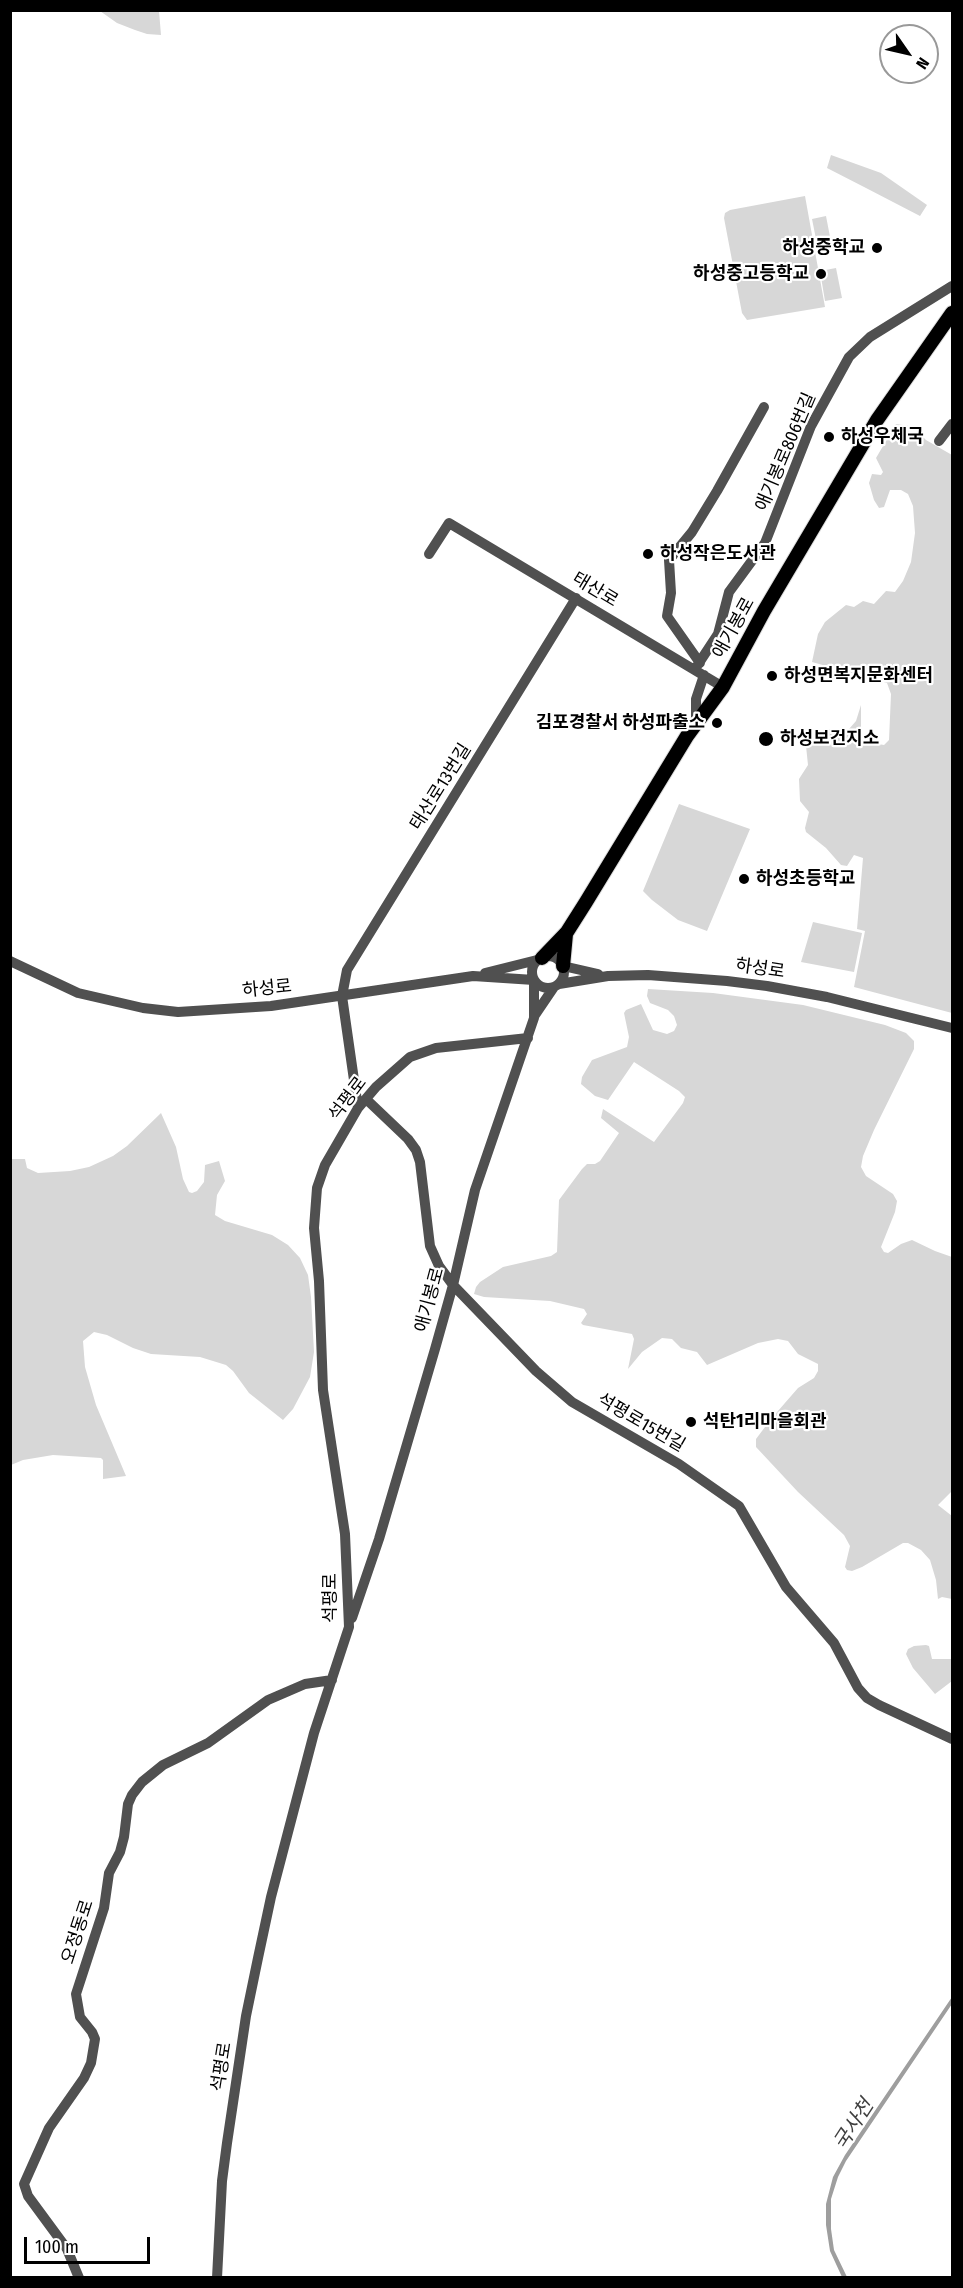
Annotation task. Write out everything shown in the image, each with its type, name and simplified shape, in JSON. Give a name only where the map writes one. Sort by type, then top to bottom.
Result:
[{"type":"main road","name":"애기봉로","points":[[540,959],[567,932],[696,723],[723,687],[764,611],[877,420],[952,313]]},
{"type":"main road","points":[[563,966],[567,932]]},
{"type":"street","name":"애기봉로806번길","points":[[696,723],[700,669],[718,634],[729,592],[765,543],[811,426],[849,357],[870,337],[952,286]]},
{"type":"street","name":"애기봉로806번길","points":[[668,616],[671,593],[669,560],[692,532],[764,407]]},
{"type":"street","points":[[939,441],[952,424]]},
{"type":"street","name":"태산로","points":[[429,554],[449,523],[700,669],[723,687]]},
{"type":"street","name":"태산로13번길","points":[[342,996],[347,970],[576,598]]},
{"type":"street","name":"태산로","points":[[668,616],[700,669]]},
{"type":"street","points":[[473,976],[552,957],[563,966],[608,976]]},
{"type":"street","points":[[540,959],[533,970],[534,980],[543,987],[556,985]]},
{"type":"street","name":"하성로","points":[[10,961],[78,993],[143,1008],[199,1012],[271,1006],[473,976],[534,980]]},
{"type":"street","points":[[534,1018],[541,1004],[564,975],[563,966]]},
{"type":"street","name":"하성로","points":[[556,985],[608,976],[688,977],[766,986],[952,1028]]},
{"type":"street","name":"애기봉로","points":[[349,1627],[379,1539],[453,1285],[475,1190],[534,1018],[534,980]]},
{"type":"street","points":[[342,996],[358,1108]]},
{"type":"street","name":"석평로","points":[[217,2277],[222,2181],[246,2016],[271,1897],[314,1733],[349,1627],[345,1534],[324,1390],[314,1206],[317,1188],[325,1165],[358,1108],[398,1066],[421,1052],[436,1048],[528,1038]]},
{"type":"street","name":"석평로15번길","points":[[366,1099],[408,1139],[416,1150],[430,1246],[439,1266],[453,1285],[536,1371],[572,1402],[679,1464],[739,1506],[786,1587],[834,1643],[852,1679],[867,1698],[952,1739]]},
{"type":"street","name":"오정동로","points":[[79,2277],[67,2249],[28,2196],[24,2184],[49,2128],[84,2078],[91,2062],[95,2040],[92,2032],[80,2017],[76,1994],[104,1908],[109,1873],[120,1852],[128,1804],[132,1796],[152,1774],[164,1765],[208,1743],[268,1700],[305,1684],[332,1680]]},
{"type":"shaded area","points":[[100,11],[159,11],[161,35],[147,34],[117,23]]},
{"type":"shaded area","points":[[831,155],[881,173],[927,205],[920,216],[827,168]]},
{"type":"shaded area","points":[[805,196],[825,307],[747,320],[742,313],[724,218],[725,213],[730,210]]},
{"type":"shaded area","points":[[826,216],[831,242],[817,244],[812,219]]},
{"type":"shaded area","points":[[836,268],[842,298],[825,301],[820,271]]},
{"type":"shaded area","points":[[896,424],[917,427],[926,440],[952,455],[952,1013],[854,987],[865,931],[857,929],[863,858],[854,855],[847,866],[841,865],[826,848],[806,832],[809,812],[800,801],[799,779],[808,765],[806,746],[810,738],[819,740],[826,729],[849,729],[856,721],[861,705],[863,740],[884,745],[889,740],[891,694],[887,683],[812,662],[818,634],[825,622],[846,605],[854,607],[863,601],[874,604],[886,591],[895,592],[903,581],[911,562],[915,533],[913,506],[908,494],[901,490],[890,490],[884,507],[879,508],[869,483],[872,474],[881,475],[883,472],[876,458]]},
{"type":"shaded area","points":[[679,804],[750,829],[707,931],[678,920],[643,891]]},
{"type":"shaded area","points":[[813,922],[862,933],[854,972],[801,962]]},
{"type":"shaded area","points":[[648,989],[713,993],[803,1005],[885,1025],[906,1033],[914,1041],[914,1049],[874,1130],[861,1167],[866,1176],[893,1194],[897,1201],[881,1247],[884,1252],[888,1253],[912,1240],[952,1257],[952,1491],[938,1505],[952,1516],[952,1599],[942,1597],[938,1599],[936,1580],[930,1560],[921,1550],[908,1543],[903,1543],[862,1567],[852,1571],[847,1570],[845,1567],[850,1546],[844,1535],[798,1492],[756,1447],[756,1439],[771,1419],[798,1388],[814,1378],[818,1371],[818,1364],[798,1354],[788,1341],[778,1339],[758,1343],[707,1365],[697,1352],[681,1348],[672,1339],[662,1338],[642,1352],[628,1369],[634,1339],[632,1334],[583,1325],[581,1323],[587,1314],[584,1309],[550,1301],[484,1297],[474,1294],[480,1282],[503,1267],[551,1256],[557,1252],[559,1200],[587,1164],[600,1161],[619,1133],[601,1118],[603,1109],[654,1142],[683,1103],[685,1097],[679,1091],[634,1062],[608,1100],[595,1096],[581,1084],[582,1077],[592,1060],[627,1047],[629,1037],[624,1013],[626,1010],[641,1004],[653,1030],[667,1034],[674,1031],[677,1025],[674,1016],[668,1010],[650,1003],[647,996]]},
{"type":"shaded area","points":[[161,1113],[176,1147],[183,1179],[189,1192],[197,1191],[204,1182],[205,1165],[219,1161],[225,1181],[217,1195],[215,1215],[225,1221],[272,1235],[288,1245],[300,1258],[308,1275],[311,1297],[314,1352],[310,1377],[293,1409],[283,1420],[249,1393],[226,1365],[200,1357],[151,1354],[107,1335],[94,1332],[83,1341],[85,1367],[96,1405],[126,1476],[103,1479],[103,1460],[101,1458],[53,1455],[23,1460],[11,1465],[11,1159],[25,1159],[27,1168],[38,1173],[89,1167],[113,1156],[127,1146]]},
{"type":"shaded area","points":[[914,1646],[929,1646],[932,1659],[952,1659],[952,1681],[935,1694],[913,1668],[906,1654],[908,1649]]},
{"type":"shaded area","points":[[952,1997],[952,2004],[846,2161],[838,2177],[831,2199],[831,2229],[834,2250],[847,2277],[842,2277],[830,2251],[826,2225],[826,2204],[833,2177],[845,2155]]},
{"type":"place","name":"하성중학교","points":[[877,248]]},
{"type":"place","name":"하성중고등학교","points":[[821,274]]},
{"type":"place","name":"하성우체국","points":[[829,437]]},
{"type":"place","name":"하성작은도서관","points":[[648,554]]},
{"type":"place","name":"하성면복지문화센터","points":[[772,676]]},
{"type":"place","name":"김포경찰서 하성파출소","points":[[717,723]]},
{"type":"place","name":"하성보건지소","points":[[766,739]]},
{"type":"place","name":"하성초등학교","points":[[744,879]]},
{"type":"place","name":"석탄1리마을회관","points":[[691,1422]]},
{"type":"water label","name":"국사천","points":[[854,2125]]}]
